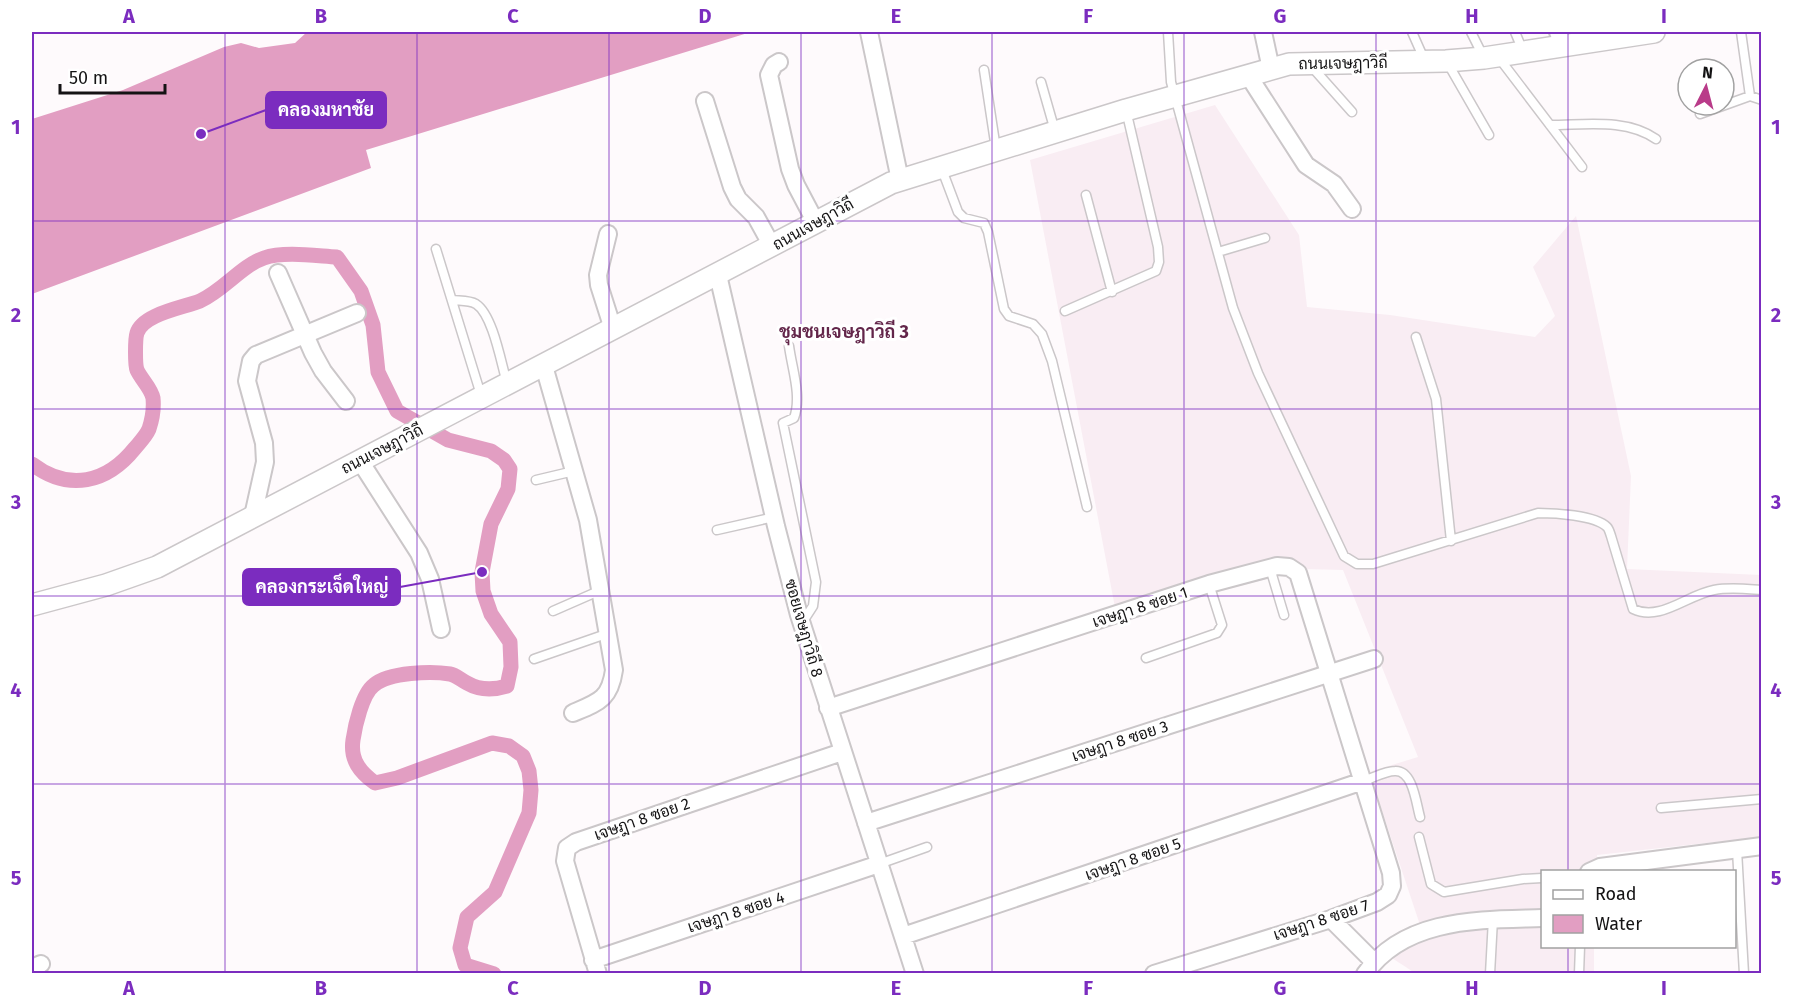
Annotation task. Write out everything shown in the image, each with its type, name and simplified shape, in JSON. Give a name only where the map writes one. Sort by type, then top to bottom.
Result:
[{"type":"street","points":[[868,32],[900,180]]},
{"type":"street","points":[[1263,32],[1271,69]]},
{"type":"street","name":"ถนนเจษฎาวิถี","points":[[33,602],[106,585],[156,567],[613,330],[867,194],[900,180],[996,148],[1289,64],[1436,62],[1523,52],[1561,39],[1645,32]]},
{"type":"street","points":[[779,62],[771,68],[769,75],[790,169],[816,223]]},
{"type":"street","points":[[1248,75],[1306,165],[1334,184],[1352,209]]},
{"type":"street","points":[[705,101],[732,187],[738,199],[756,217],[772,246]]},
{"type":"street","points":[[608,234],[598,275],[613,330]]},
{"type":"street","points":[[278,273],[323,371],[346,401]]},
{"type":"street","name":"ซอยเจษฎาวิถี 8","points":[[717,275],[774,518],[802,624],[903,936],[910,972]]},
{"type":"street","points":[[253,516],[265,462],[264,443],[247,381],[251,361],[256,355],[357,313]]},
{"type":"street","points":[[544,366],[588,520],[614,669],[607,694],[598,702],[573,713]]},
{"type":"street","points":[[360,461],[419,553],[430,579],[441,629]]},
{"type":"street","name":"เจษฎา 8 ซอย 1","points":[[828,708],[1209,584],[1270,568],[1289,567],[1298,573],[1345,727]]},
{"type":"street","name":"เจษฎา 8 ซอย 3","points":[[866,823],[1374,659]]},
{"type":"street","name":"เจษฎา 8 ซอย 7","points":[[1154,974],[1331,919],[1388,896],[1392,886],[1391,873],[1345,727]]},
{"type":"street","name":"เจษฎา 8 ซอย 2","points":[[596,967],[564,861],[567,848],[576,842],[842,752]]},
{"type":"street","name":"เจษฎา 8 ซอย 5","points":[[903,936],[1363,781]]},
{"type":"street","points":[[1593,870],[1600,867],[1761,846]]},
{"type":"street","name":"เจษฎา 8 ซอย 4","points":[[596,967],[879,864]]},
{"type":"street","points":[[1331,919],[1370,968],[1396,943],[1424,931],[1463,921],[1541,918]]},
{"type":"lane","points":[[1168,32],[1171,82],[1233,308],[1258,373],[1344,556],[1357,564],[1373,564],[1538,513],[1594,520],[1607,527],[1633,609],[1641,613],[1658,612],[1693,596],[1714,590],[1738,588],[1761,590]]},
{"type":"lane","points":[[1412,32],[1489,135]]},
{"type":"lane","points":[[1472,32],[1490,57],[1550,125],[1582,167]]},
{"type":"lane","points":[[1515,32],[1523,52]]},
{"type":"lane","points":[[1742,32],[1750,96]]},
{"type":"lane","points":[[1307,63],[1352,112]]},
{"type":"lane","points":[[984,70],[996,148]]},
{"type":"lane","points":[[1041,82],[1055,131]]},
{"type":"lane","points":[[1736,101],[1750,96],[1761,100]]},
{"type":"lane","points":[[1065,311],[1156,271],[1159,262],[1158,247],[1126,110]]},
{"type":"lane","points":[[1550,125],[1617,124],[1646,132],[1656,139]]},
{"type":"lane","points":[[941,167],[958,212],[964,218],[984,223],[1005,309],[1009,316],[1033,324],[1042,334],[1052,361],[1087,507]]},
{"type":"lane","points":[[1086,195],[1112,292]]},
{"type":"lane","points":[[1218,252],[1265,238]]},
{"type":"lane","points":[[436,249],[482,398]]},
{"type":"lane","points":[[452,300],[468,301],[477,305],[487,317],[508,385]]},
{"type":"lane","points":[[1416,337],[1436,399],[1450,541]]},
{"type":"lane","points":[[789,346],[797,409],[794,418],[783,423],[816,582],[813,606],[802,624]]},
{"type":"lane","points":[[536,480],[574,471]]},
{"type":"lane","points":[[717,530],[774,518]]},
{"type":"lane","points":[[1270,568],[1284,615]]},
{"type":"lane","points":[[1146,658],[1217,633],[1222,625],[1209,584]]},
{"type":"lane","points":[[553,611],[601,591]]},
{"type":"lane","points":[[534,658],[609,633]]},
{"type":"lane","points":[[1363,781],[1396,771],[1405,774],[1410,780],[1420,817]]},
{"type":"lane","points":[[1661,808],[1761,800]]},
{"type":"lane","points":[[1419,837],[1431,884],[1444,892],[1541,878]]},
{"type":"lane","points":[[879,864],[927,847]]},
{"type":"lane","points":[[1737,850],[1744,974]]},
{"type":"lane","points":[[1490,974],[1493,919]]},
{"type":"lane","points":[[1579,974],[1580,948]]},
{"type":"shaded area","points":[[1215,105],[1299,235],[1307,307],[1390,315],[1535,337],[1555,316],[1533,267],[1576,216],[1631,476],[1627,569],[1761,575],[1761,837],[1597,855],[1596,870],[1541,870],[1541,948],[1594,948],[1594,973],[1415,973],[1381,951],[1423,934],[1369,772],[1418,757],[1343,570],[1304,569],[1117,618],[1030,160]]},
{"type":"water","points":[[307,32],[751,32],[366,150],[371,168],[32,294],[32,119],[123,90],[224,47],[241,43],[259,48],[295,43]]},
{"type":"waterway","points":[[32,464],[60,478],[87,480],[112,469],[124,460],[143,439],[151,422],[153,398],[137,370],[136,346],[137,333],[147,321],[164,312],[200,301],[264,258],[291,254],[337,257],[361,291],[373,325],[378,372],[397,411],[448,440],[491,451],[504,460],[510,469],[508,489],[491,524],[482,572],[483,591],[491,614],[510,642],[511,667],[507,686],[482,688],[442,673],[411,673],[390,677],[374,685],[366,695],[355,727],[352,747],[357,765],[375,783],[397,778],[492,743],[509,746],[523,756],[529,771],[531,790],[529,813],[495,892],[467,917],[460,948],[465,965],[494,974]]},
{"type":"place","name":"คลองมหาชัย","points":[[201,134]]},
{"type":"place","name":"คลองกระเจ็ดใหญ่","points":[[482,572]]},
{"type":"district","name":"ชุมชนเจษฎาวิถี 3","points":[[844,332]]}]
